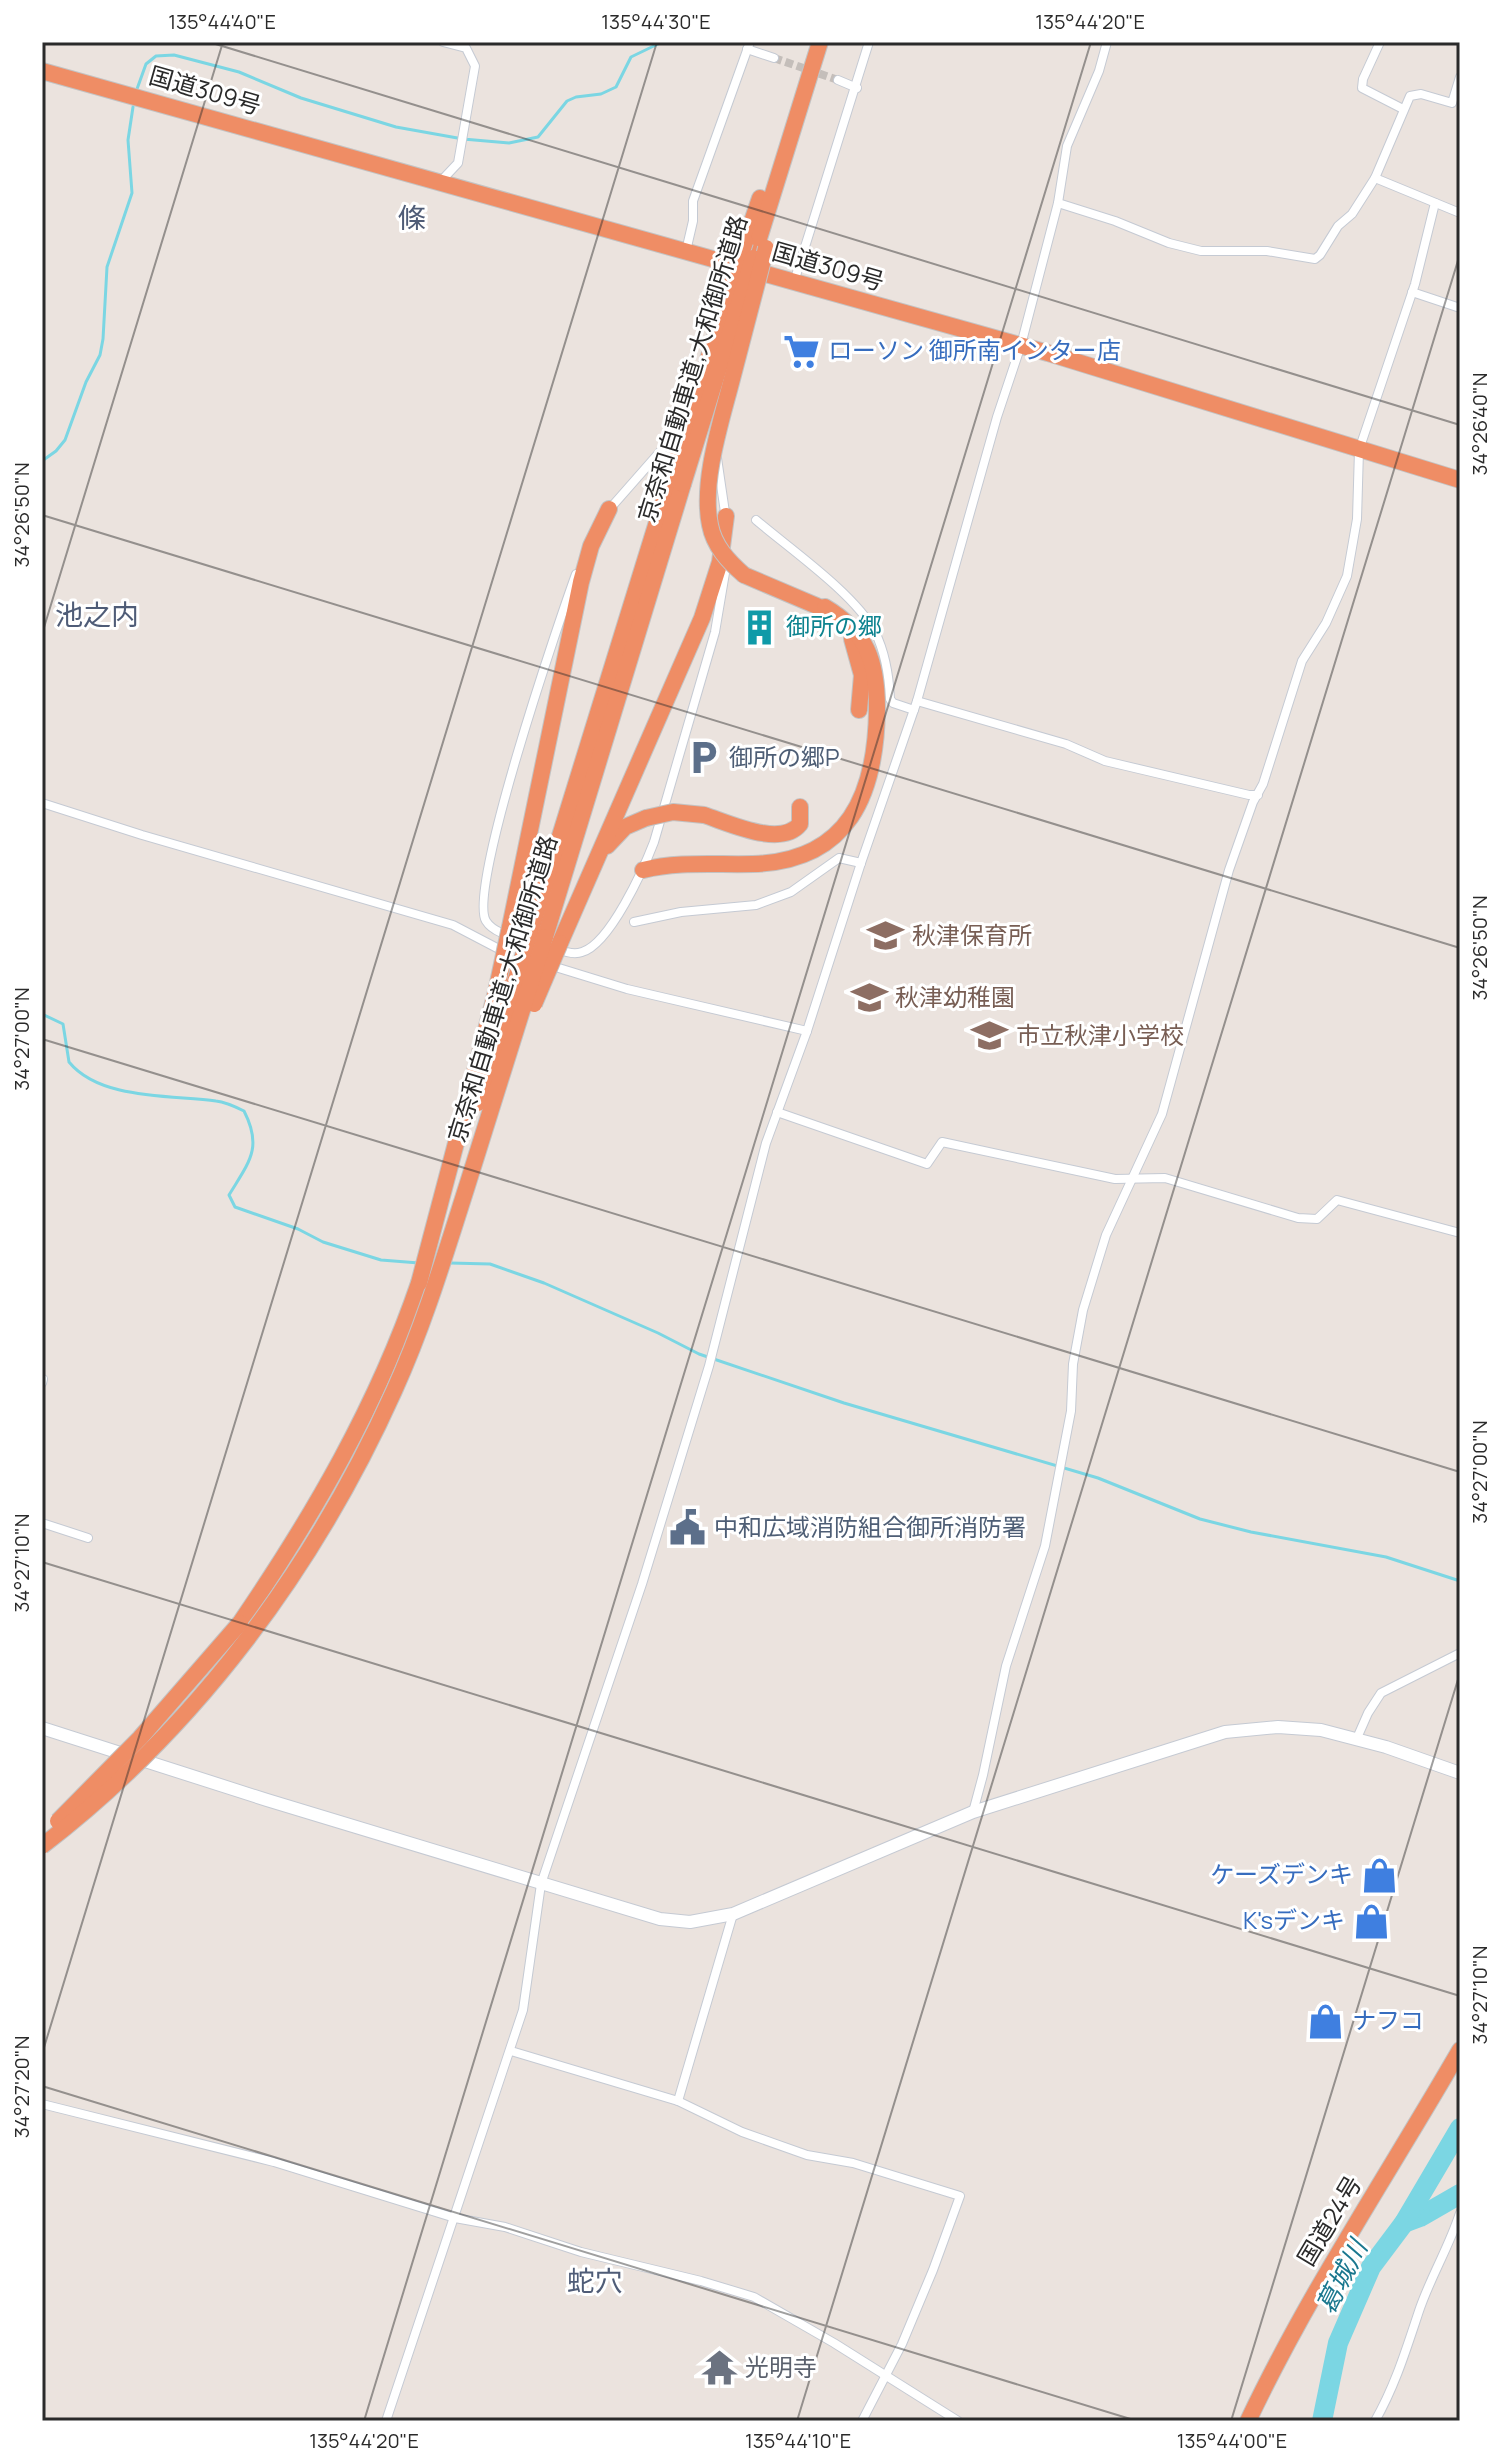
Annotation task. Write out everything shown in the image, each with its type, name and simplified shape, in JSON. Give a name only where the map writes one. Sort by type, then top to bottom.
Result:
[{"type":"highway","name":"京奈和自動車道;大和御所道路","points":[[42,1846],[108,1791],[194,1704],[249,1637],[336,1506],[394,1391],[418,1334],[510,1048],[521,1036],[545,938],[676,482],[756,245],[813,42]]},
{"type":"highway","points":[[643,870],[667,866],[756,864],[799,857],[825,843],[854,812],[871,775],[877,722],[874,670],[865,645],[849,624],[825,607],[744,575],[715,541],[710,529],[708,501],[756,245],[820,42]]},
{"type":"highway","name":"国道309号","points":[[42,71],[1021,345],[1460,480]]},
{"type":"highway","points":[[419,1283],[493,1004],[581,582],[591,546],[609,509]]},
{"type":"highway","points":[[594,864],[711,597],[720,562],[726,516]]},
{"type":"highway","points":[[825,607],[845,627],[857,649],[862,675],[859,710]]},
{"type":"highway","points":[[545,938],[594,864],[625,827],[646,818],[673,812],[704,815],[760,832],[782,835],[793,832],[800,824],[800,807],[805,822],[798,839],[778,856],[756,864]]},
{"type":"highway","name":"京奈和自動車道;大和御所道路","points":[[42,1835],[140,1738],[240,1623],[305,1525],[348,1448],[403,1330],[545,938]]},
{"type":"highway","name":"国道24号","points":[[1248,2421],[1337,2255],[1460,2050]]},
{"type":"street","points":[[440,182],[458,163],[475,66],[466,48],[443,42]]},
{"type":"street","points":[[794,282],[869,42]]},
{"type":"street","points":[[386,2421],[511,2051],[523,2010],[541,1884],[642,1584],[709,1366],[743,1228],[777,1112],[916,705],[997,417],[1021,345],[1058,203],[1067,146],[1099,71],[1107,42]]},
{"type":"street","points":[[1380,42],[1361,84],[1370,94],[1403,109]]},
{"type":"street","points":[[686,251],[693,221],[693,201],[748,46],[774,58]]},
{"type":"street","points":[[1058,203],[1169,243],[1201,251],[1267,251],[1315,259],[1338,226],[1352,214],[1375,178],[1410,96],[1416,94],[1456,104],[1460,77]]},
{"type":"street","points":[[838,80],[857,88]]},
{"type":"street","points":[[1375,178],[1460,213]]},
{"type":"street","points":[[973,1812],[1006,1666],[1045,1546],[1071,1411],[1073,1364],[1083,1310],[1106,1235],[1162,1114],[1229,870],[1258,795],[1302,661],[1326,623],[1347,576],[1357,519],[1359,450],[1412,292],[1435,203]]},
{"type":"street","points":[[731,264],[688,403],[676,431],[609,509],[583,556],[562,613],[495,835],[482,910],[485,921],[500,932],[567,952],[580,953],[590,949],[610,926],[643,870],[654,842],[715,632],[727,568],[726,516],[714,441],[716,410],[756,271]]},
{"type":"street","points":[[1412,292],[1460,308]]},
{"type":"street","points":[[665,446],[678,440],[692,440],[707,447],[717,460]]},
{"type":"street","points":[[756,520],[861,611],[875,632],[883,653],[893,703],[916,705],[1066,744],[1105,761],[1258,795]]},
{"type":"street","points":[[42,803],[453,925],[497,948],[627,989],[807,1031]]},
{"type":"street","points":[[634,922],[681,912],[756,905],[791,892],[839,858],[861,863]]},
{"type":"street","points":[[777,1112],[927,1164],[942,1142],[1115,1179],[1165,1178],[1298,1218],[1317,1219],[1337,1200],[1460,1233]]},
{"type":"street","points":[[42,1523],[88,1538]]},
{"type":"street","points":[[1357,1738],[1381,1693],[1460,1653]]},
{"type":"street","points":[[42,1728],[541,1884],[660,1919],[690,1922],[733,1914],[973,1812],[1225,1732],[1292,1728],[1321,1730],[1357,1738],[1460,1773]]},
{"type":"street","points":[[678,2101],[733,1914]]},
{"type":"street","points":[[511,2051],[678,2101],[742,2132],[807,2155],[853,2163],[960,2196],[902,2344],[862,2421]]},
{"type":"street","points":[[42,2104],[274,2162],[455,2218],[505,2227],[581,2252],[754,2297],[958,2421]]},
{"type":"street","points":[[1375,2421],[1391,2393],[1419,2312],[1458,2222]]},
{"type":"waterway","points":[[137,89],[146,64],[156,56],[174,55],[239,72],[301,98],[396,127],[463,139],[509,143],[538,137],[567,101],[601,94],[616,87],[631,57],[662,42]]},
{"type":"waterway","points":[[42,461],[65,440],[86,382],[100,355],[107,267],[132,193],[128,140],[133,107]]},
{"type":"waterway","points":[[42,1014],[63,1024],[69,1062],[99,1083],[137,1094],[220,1102],[244,1111],[250,1124],[253,1145],[248,1164],[229,1195],[235,1207],[298,1229],[323,1242],[381,1260],[419,1263]]},
{"type":"waterway","points":[[450,1263],[490,1264],[544,1283],[699,1354],[844,1403],[1098,1478],[1200,1519],[1251,1532],[1386,1557],[1460,1581]]},
{"type":"waterway","name":"葛城川","points":[[1322,2421],[1338,2343],[1371,2267],[1404,2223],[1460,2128]]},
{"type":"waterway","points":[[1404,2223],[1460,2194]]},
{"type":"tunnel","points":[[774,58],[838,80]]},
{"type":"place","name":"ローソン 御所南インター店","points":[[802,351]]},
{"type":"place","name":"御所の郷","points":[[760,627]]},
{"type":"place","name":"御所の郷P","points":[[703,758]]},
{"type":"place","name":"秋津保育所","points":[[886,936]]},
{"type":"place","name":"秋津幼稚園","points":[[869,998]]},
{"type":"place","name":"市立秋津小学校","points":[[990,1036]]},
{"type":"place","name":"中和広域消防組合御所消防署","points":[[688,1528]]},
{"type":"place","name":"ケーズデンキ","points":[[1379,1875]]},
{"type":"place","name":"K'sデンキ","points":[[1371,1921]]},
{"type":"place","name":"ナフコ","points":[[1326,2021]]},
{"type":"place","name":"光明寺","points":[[719,2368]]},
{"type":"district","name":"條","points":[[412,218]]},
{"type":"district","name":"池之内","points":[[97,615]]},
{"type":"district","name":"蛇穴","points":[[595,2281]]}]
